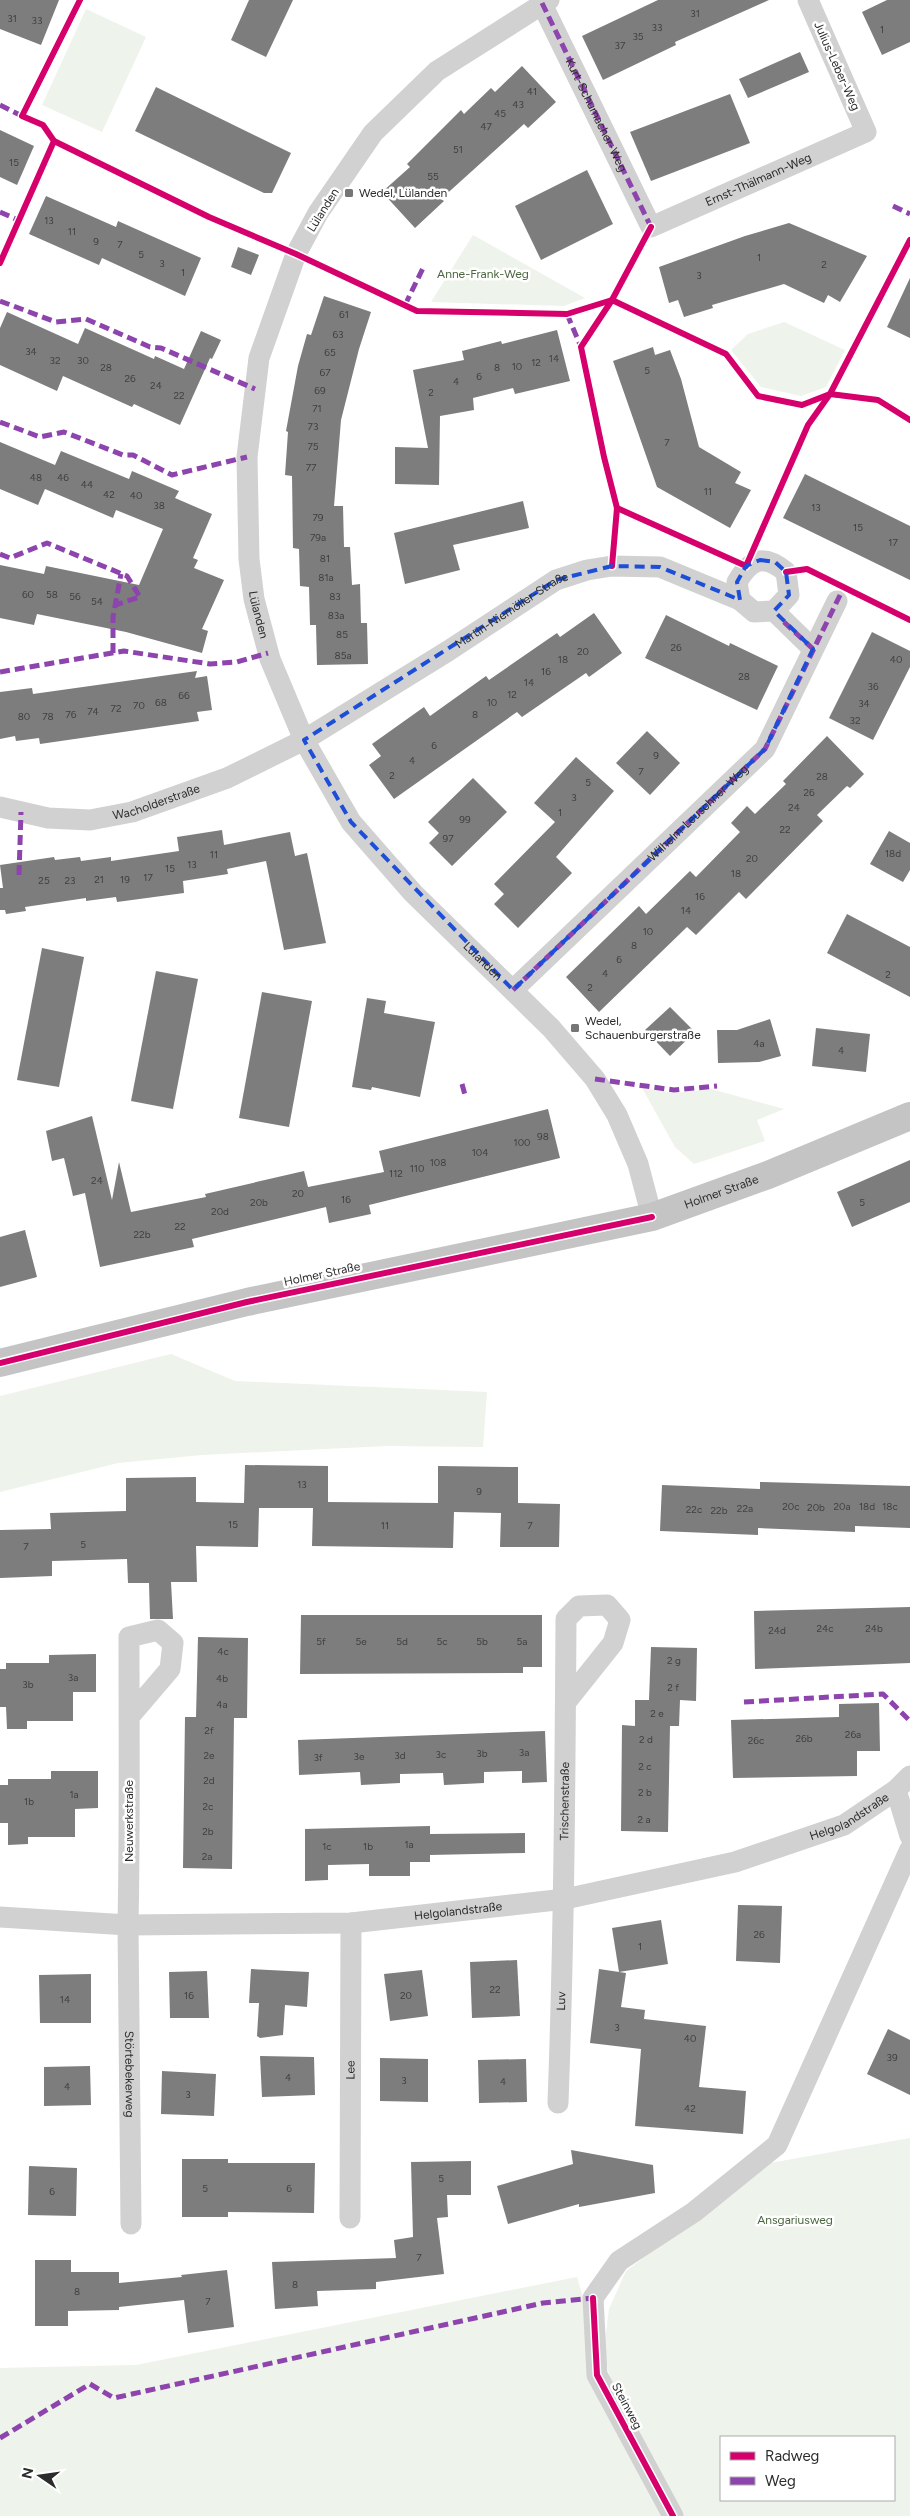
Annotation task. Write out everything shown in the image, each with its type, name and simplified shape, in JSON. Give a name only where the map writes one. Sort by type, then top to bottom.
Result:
[{"type":"main road","name":"Holmer Straße","points":[[0,1364],[247,1302],[652,1217],[768,1175],[910,1116]]},
{"type":"street","name":"Julius-Leber-Weg","points":[[808,0],[866,132]]},
{"type":"street","name":"Kurt-Schumacher-Weg","points":[[544,1],[650,227]]},
{"type":"street","name":"Lülanden","points":[[544,1],[437,71],[372,133],[318,213],[296,254],[259,358],[247,457],[249,559],[254,599],[270,659],[304,740],[351,822],[413,893],[551,1028],[595,1078],[617,1115],[638,1164],[652,1217]]},
{"type":"street","name":"Ernst-Thälmann-Weg","points":[[650,227],[866,132]]},
{"type":"street","points":[[740,600],[737,582],[746,566],[760,560],[775,562],[786,572],[789,595],[774,611],[813,649]]},
{"type":"street","name":"Martin-Niemöller-Straße","points":[[304,740],[448,651],[556,580],[586,570],[612,566],[660,567],[740,600],[754,612],[774,611]]},
{"type":"street","name":"Wilhelm-Leuschner-Weg","points":[[513,990],[765,749],[837,601]]},
{"type":"street","name":"Wacholderstraße","points":[[0,807],[48,818],[90,820],[132,812],[227,778],[304,740]]},
{"type":"street","name":"Trischenstraße","points":[[565,1899],[566,1702]]},
{"type":"street","name":"Neuwerkstraße","points":[[128,1926],[129,1717]]},
{"type":"street","points":[[903,1783],[910,1836]]},
{"type":"street","name":"Helgolandstraße","points":[[0,1917],[128,1926],[351,1923],[565,1899],[735,1862],[844,1825],[903,1783]]},
{"type":"street","name":"Steinweg","points":[[673,2516],[597,2375],[593,2298],[619,2261],[694,2212],[777,2144],[910,1849]]},
{"type":"street","name":"Luv","points":[[558,2103],[565,1899]]},
{"type":"street","name":"Lee","points":[[350,2218],[351,1923]]},
{"type":"street","name":"Störtebekerweg","points":[[128,1926],[131,2224]]},
{"type":"highlighted area","points":[[760,560],[775,562],[786,572],[789,595],[774,611],[813,649],[765,749],[513,990],[351,822],[304,740],[556,580],[612,566],[660,567],[740,600],[737,582],[746,566]]},
{"type":"green space","points":[[86,9],[146,37],[102,132],[42,105]]},
{"type":"green space","name":"Anne-Frank-Weg","points":[[473,235],[585,298],[564,306],[431,302]]},
{"type":"green space","points":[[784,322],[845,350],[826,387],[801,396],[761,387],[731,350],[748,334]]},
{"type":"green space","points":[[642,1088],[674,1093],[711,1089],[784,1109],[757,1120],[765,1141],[694,1164],[675,1147]]},
{"type":"green space","points":[[171,1354],[235,1381],[487,1392],[483,1447],[386,1446],[202,1455],[118,1463],[0,1492],[0,1396]]},
{"type":"green space","name":"Ansgariusweg","points":[[910,2138],[910,2516],[683,2516],[611,2387],[604,2347],[609,2309],[626,2271],[770,2163]]},
{"type":"green space","points":[[577,2277],[588,2314],[590,2383],[662,2516],[0,2516],[0,2368],[136,2365]]},
{"type":"building","points":[[0,0],[59,0],[41,45],[0,29]]},
{"type":"building","points":[[249,0],[293,0],[266,57],[231,40]]},
{"type":"building","points":[[658,0],[769,0],[675,42],[676,45],[603,80],[582,36]]},
{"type":"building","points":[[887,0],[910,0],[910,42],[882,55],[862,12]]},
{"type":"building","points":[[800,52],[809,72],[748,98],[739,79]]},
{"type":"building","points":[[522,66],[556,102],[528,128],[524,124],[441,199],[444,201],[415,228],[382,192],[410,167],[407,164],[461,110],[464,114],[491,88],[495,92]]},
{"type":"building","points":[[156,87],[291,153],[272,193],[264,193],[135,131]]},
{"type":"building","points":[[730,94],[750,143],[651,181],[630,132]]},
{"type":"building","points":[[0,130],[34,146],[17,185],[0,177]]},
{"type":"building","points":[[587,170],[613,224],[541,260],[515,206]]},
{"type":"building","points":[[46,196],[116,227],[118,221],[201,258],[185,296],[102,258],[99,265],[29,234]]},
{"type":"building","points":[[789,223],[867,256],[840,302],[828,295],[824,303],[784,284],[712,305],[713,308],[684,317],[678,300],[669,303],[659,267],[745,236]]},
{"type":"building","points":[[238,247],[259,255],[251,275],[231,267]]},
{"type":"building","points":[[910,278],[910,338],[887,327]]},
{"type":"building","points":[[324,296],[371,312],[359,349],[341,420],[334,506],[343,506],[344,547],[350,547],[352,585],[360,584],[361,623],[367,623],[368,664],[317,665],[316,625],[310,625],[309,587],[300,586],[299,549],[293,548],[292,476],[285,475],[288,432],[286,431],[298,366],[307,334],[311,335]]},
{"type":"building","points":[[7,312],[78,344],[85,328],[154,359],[155,356],[184,369],[201,331],[221,340],[212,359],[210,358],[180,425],[134,404],[132,407],[63,376],[57,391],[0,365],[0,328]]},
{"type":"building","points":[[557,330],[570,381],[515,394],[513,388],[473,398],[474,410],[440,416],[439,485],[395,484],[395,447],[428,448],[413,370],[464,360],[462,351],[501,341],[502,344]]},
{"type":"building","points":[[653,347],[655,355],[670,350],[681,379],[699,447],[741,472],[735,483],[751,490],[730,528],[657,487],[613,361]]},
{"type":"building","points":[[0,442],[55,465],[61,451],[129,479],[132,471],[179,491],[175,498],[212,514],[193,558],[198,560],[194,568],[224,580],[202,629],[208,631],[202,653],[126,632],[37,614],[34,625],[0,618],[0,565],[44,574],[46,566],[139,585],[163,529],[116,510],[113,518],[45,489],[38,505],[0,489]]},
{"type":"building","points":[[805,474],[910,526],[910,580],[783,518]]},
{"type":"building","points":[[523,501],[529,528],[453,545],[460,570],[405,584],[394,533]]},
{"type":"building","points":[[594,613],[622,653],[589,677],[586,673],[522,717],[517,712],[394,799],[369,765],[381,756],[372,744],[424,707],[430,716],[486,676],[489,680],[557,633],[560,637]]},
{"type":"building","points":[[666,615],[729,646],[730,643],[778,666],[757,710],[645,658]]},
{"type":"building","points":[[872,632],[910,651],[910,667],[873,740],[829,718]]},
{"type":"building","points":[[197,671],[195,678],[207,676],[212,710],[197,712],[199,721],[40,744],[39,738],[16,741],[15,736],[0,739],[0,692],[32,688],[33,694]]},
{"type":"building","points":[[647,731],[680,763],[650,795],[616,763]]},
{"type":"building","points":[[827,736],[864,774],[850,788],[847,786],[817,815],[823,821],[746,899],[739,892],[696,935],[687,927],[599,1012],[566,977],[639,906],[646,914],[690,871],[696,877],[740,832],[731,823],[747,806],[755,814],[786,784],[783,781]]},
{"type":"building","points":[[576,757],[614,791],[556,857],[572,873],[518,928],[494,904],[504,894],[494,884],[555,822],[534,803]]},
{"type":"building","points":[[473,778],[507,812],[452,866],[429,843],[439,833],[428,822]]},
{"type":"building","points":[[222,830],[224,845],[290,832],[295,856],[307,853],[326,943],[284,950],[266,861],[227,869],[228,874],[183,881],[184,893],[117,902],[116,897],[86,901],[86,898],[25,907],[26,911],[6,914],[5,910],[0,910],[0,888],[3,888],[0,865],[54,857],[55,860],[80,857],[81,861],[111,857],[111,861],[179,851],[177,837]]},
{"type":"building","points":[[889,831],[910,843],[910,870],[903,882],[870,864]]},
{"type":"building","points":[[847,914],[910,947],[910,997],[827,953]]},
{"type":"building","points":[[42,948],[84,957],[59,1087],[17,1080]]},
{"type":"building","points":[[156,971],[198,979],[173,1109],[131,1101]]},
{"type":"building","points":[[262,992],[312,1001],[289,1127],[239,1118]]},
{"type":"building","points":[[367,998],[386,1001],[384,1013],[435,1022],[420,1097],[372,1087],[371,1090],[352,1087]]},
{"type":"building","points":[[670,1007],[695,1032],[670,1056],[645,1030]]},
{"type":"building","points":[[770,1019],[781,1056],[759,1062],[718,1063],[717,1030],[737,1030]]},
{"type":"building","points":[[816,1028],[870,1034],[866,1072],[812,1066]]},
{"type":"building","points":[[548,1109],[560,1158],[369,1205],[371,1214],[329,1223],[326,1207],[192,1239],[194,1247],[100,1267],[85,1193],[73,1196],[64,1158],[52,1161],[46,1131],[92,1116],[112,1200],[119,1162],[131,1212],[206,1197],[205,1194],[304,1171],[308,1187],[384,1172],[379,1151]]},
{"type":"building","points":[[910,1160],[910,1202],[852,1227],[837,1192]]},
{"type":"building","points":[[25,1230],[37,1277],[0,1287],[0,1237]]},
{"type":"building","points":[[245,1465],[328,1466],[328,1502],[438,1503],[438,1466],[518,1467],[518,1503],[560,1504],[559,1547],[500,1547],[501,1513],[454,1512],[453,1548],[312,1546],[313,1508],[259,1508],[258,1547],[196,1546],[197,1582],[171,1582],[173,1619],[150,1619],[149,1583],[128,1583],[127,1559],[52,1561],[52,1576],[0,1578],[0,1530],[51,1529],[50,1513],[126,1511],[126,1478],[196,1477],[196,1502],[244,1503]]},
{"type":"building","points":[[760,1482],[910,1486],[910,1528],[855,1526],[855,1532],[758,1528],[758,1535],[660,1531],[662,1485],[760,1489]]},
{"type":"building","points":[[910,1607],[910,1663],[755,1669],[754,1611]]},
{"type":"building","points":[[301,1615],[542,1615],[542,1667],[523,1667],[523,1673],[300,1674]]},
{"type":"building","points":[[198,1637],[248,1638],[247,1718],[234,1718],[232,1869],[183,1868],[185,1717],[196,1717]]},
{"type":"building","points":[[651,1647],[697,1648],[696,1701],[680,1700],[679,1726],[670,1726],[668,1832],[621,1831],[622,1725],[635,1726],[635,1700],[649,1700]]},
{"type":"building","points":[[96,1654],[96,1692],[73,1692],[73,1721],[27,1721],[27,1729],[7,1729],[6,1707],[0,1707],[0,1669],[6,1669],[6,1663],[49,1663],[49,1655]]},
{"type":"building","points":[[879,1703],[880,1751],[857,1751],[857,1776],[733,1778],[731,1720],[839,1717],[839,1704]]},
{"type":"building","points":[[545,1731],[547,1782],[522,1783],[522,1771],[484,1772],[484,1783],[444,1785],[443,1773],[400,1774],[400,1783],[361,1785],[360,1772],[299,1775],[298,1740]]},
{"type":"building","points":[[51,1771],[98,1771],[98,1808],[75,1809],[75,1837],[28,1837],[28,1844],[8,1845],[8,1823],[0,1823],[0,1785],[8,1785],[8,1779],[51,1779]]},
{"type":"building","points":[[430,1826],[430,1834],[525,1833],[525,1853],[430,1855],[430,1862],[410,1862],[410,1876],[369,1876],[369,1864],[328,1865],[328,1880],[305,1881],[305,1829]]},
{"type":"building","points":[[738,1905],[782,1906],[780,1963],[736,1961]]},
{"type":"building","points":[[661,1920],[668,1964],[619,1972],[612,1928]]},
{"type":"building","points":[[517,1960],[520,2016],[472,2018],[470,1962]]},
{"type":"building","points":[[251,1969],[309,1972],[307,2007],[285,2005],[283,2035],[260,2038],[257,2036],[259,2003],[249,2003]]},
{"type":"building","points":[[599,1969],[626,1973],[621,2007],[645,2010],[644,2019],[706,2026],[699,2087],[746,2091],[743,2134],[635,2126],[641,2049],[590,2043]]},
{"type":"building","points":[[422,1970],[428,2016],[390,2021],[384,1974]]},
{"type":"building","points":[[207,1971],[209,2018],[170,2018],[169,1972]]},
{"type":"building","points":[[91,1974],[91,2023],[40,2023],[39,1975]]},
{"type":"building","points":[[888,2029],[910,2040],[910,2095],[867,2074]]},
{"type":"building","points":[[260,2056],[314,2057],[315,2095],[262,2097]]},
{"type":"building","points":[[380,2058],[428,2059],[428,2102],[380,2101]]},
{"type":"building","points":[[526,2059],[527,2102],[479,2103],[478,2060]]},
{"type":"building","points":[[90,2066],[91,2105],[44,2106],[44,2067]]},
{"type":"building","points":[[162,2071],[216,2074],[214,2116],[161,2114]]},
{"type":"building","points":[[571,2150],[653,2165],[655,2193],[579,2207],[579,2204],[508,2224],[497,2186],[573,2164]]},
{"type":"building","points":[[182,2159],[228,2159],[228,2163],[315,2163],[314,2213],[228,2212],[228,2217],[182,2217]]},
{"type":"building","points":[[471,2161],[471,2195],[447,2195],[448,2217],[437,2218],[444,2274],[376,2282],[376,2289],[317,2291],[318,2306],[275,2309],[272,2262],[396,2258],[394,2240],[413,2237],[411,2162]]},
{"type":"building","points":[[29,2166],[77,2168],[76,2216],[28,2215]]},
{"type":"building","points":[[35,2260],[71,2260],[71,2272],[119,2272],[119,2283],[182,2277],[181,2275],[227,2270],[234,2327],[188,2333],[184,2300],[119,2307],[119,2310],[68,2311],[68,2326],[35,2326]]},
{"type":"marked path","points":[[542,3],[651,227],[649,230]]},
{"type":"marked path","points":[[0,105],[22,116]]},
{"type":"marked path","points":[[893,206],[910,214]]},
{"type":"marked path","points":[[0,212],[18,220]]},
{"type":"marked path","points":[[405,305],[424,266]]},
{"type":"marked path","points":[[0,301],[56,322],[86,319],[150,347],[161,348],[255,389]]},
{"type":"marked path","points":[[567,314],[581,347]]},
{"type":"marked path","points":[[0,422],[40,437],[64,432],[123,455],[133,455],[172,475],[247,457]]},
{"type":"marked path","points":[[0,554],[10,558],[47,543],[127,576],[140,597],[115,605]]},
{"type":"marked path","points":[[113,653],[113,617],[121,574]]},
{"type":"marked path","points":[[513,990],[765,749],[844,587]]},
{"type":"marked path","points":[[784,622],[813,649]]},
{"type":"marked path","points":[[0,672],[124,651],[210,664],[237,662],[268,653]]},
{"type":"marked path","points":[[19,875],[21,812]]},
{"type":"marked path","points":[[595,1079],[674,1090],[717,1086]]},
{"type":"marked path","points":[[462,1084],[465,1095]]},
{"type":"marked path","points":[[744,1702],[883,1694],[910,1721]]},
{"type":"marked path","points":[[0,2438],[90,2384],[114,2398],[543,2303],[593,2298]]},
{"type":"cycle path","points":[[0,263],[54,141],[43,125],[22,116],[80,0]]},
{"type":"cycle path","points":[[54,141],[209,217],[296,254],[417,311],[567,314],[612,300],[726,354],[758,396],[802,405],[830,394],[878,400],[910,420]]},
{"type":"cycle path","points":[[612,566],[617,508],[604,457],[581,347],[612,300],[651,227]]},
{"type":"cycle path","points":[[617,508],[746,566],[808,425],[830,394],[910,240]]},
{"type":"cycle path","points":[[786,572],[807,569],[910,620]]},
{"type":"cycle path","points":[[0,1363],[247,1302],[652,1217]]},
{"type":"cycle path","points":[[593,2298],[597,2375],[673,2516]]},
{"type":"place","name":"Wedel, Lülanden","points":[[349,193]]},
{"type":"place","name":"Wedel, Schauenburgerstraße","points":[[575,1028]]}]
